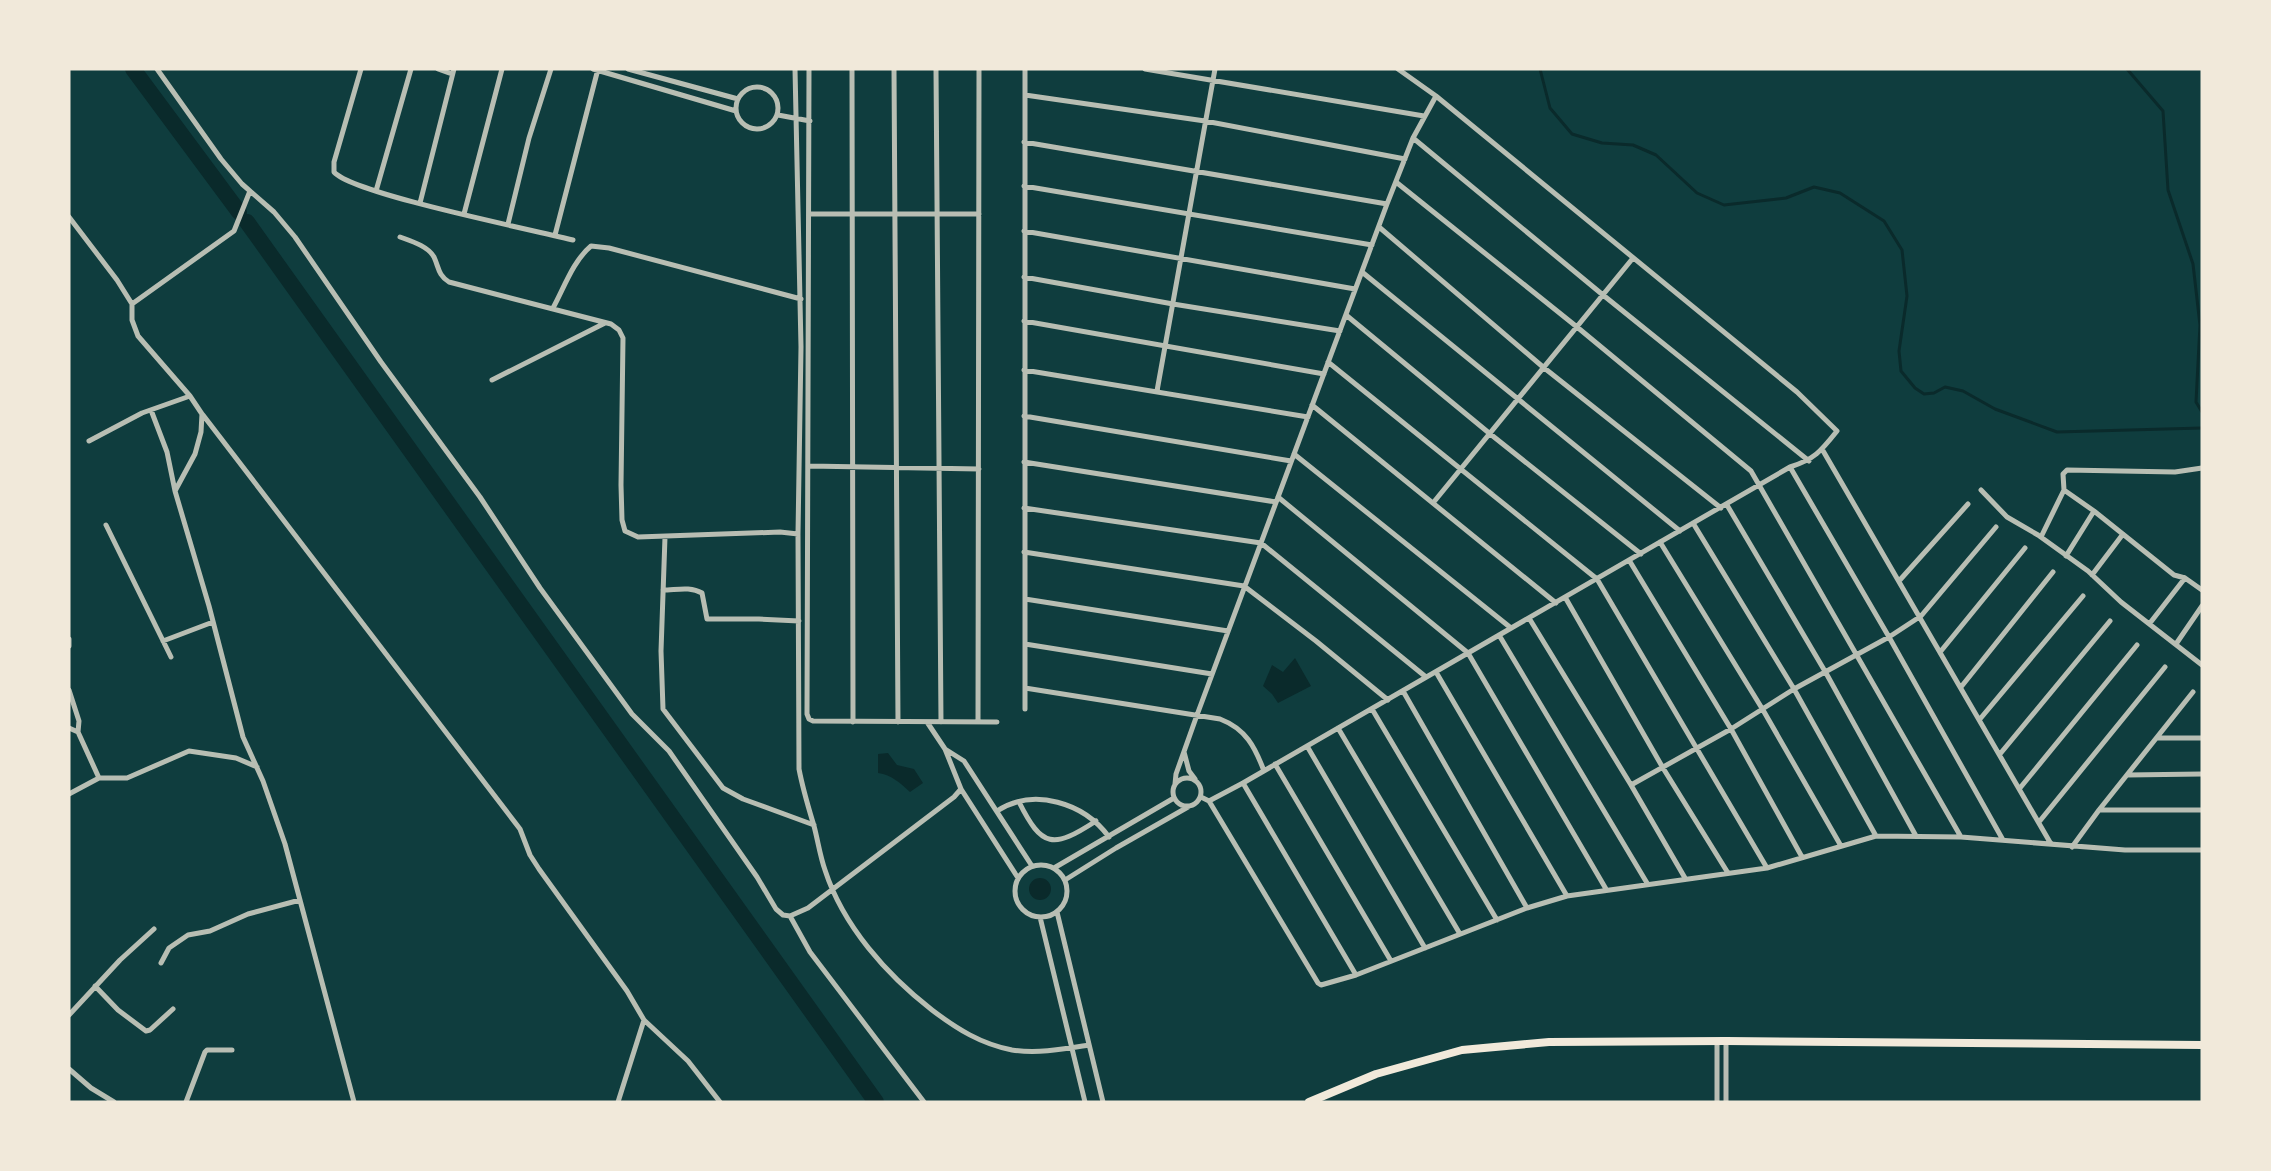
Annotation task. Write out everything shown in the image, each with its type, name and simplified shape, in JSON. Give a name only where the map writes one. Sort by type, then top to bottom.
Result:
[{"type":"highway","points":[[1309,1102],[1376,1074],[1462,1050],[1548,1042],[2202,1045]]},
{"type":"street","points":[[157,69],[221,159],[250,191],[274,212],[295,237],[381,362],[480,497],[540,588],[632,714],[669,751],[776,909],[783,915],[790,916],[808,908],[962,789]]},
{"type":"street","points":[[361,69],[334,162],[334,172],[339,178],[420,203],[573,240]]},
{"type":"street","points":[[376,191],[411,69]]},
{"type":"street","points":[[420,203],[453,72],[438,69]]},
{"type":"street","points":[[464,214],[502,69]]},
{"type":"street","points":[[507,224],[529,138],[551,69]]},
{"type":"street","points":[[555,235],[596,69],[736,111]]},
{"type":"street","points":[[795,69],[801,299],[798,534],[799,769],[804,798],[825,872],[844,911],[885,968],[912,994],[946,1021],[974,1038],[1013,1050],[1044,1052],[1089,1045]]},
{"type":"street","points":[[809,69],[807,714],[813,721],[997,722]]},
{"type":"street","points":[[852,69],[853,722]]},
{"type":"street","points":[[894,69],[898,722]]},
{"type":"street","points":[[936,69],[939,215],[941,722]]},
{"type":"street","points":[[978,722],[979,69]]},
{"type":"street","points":[[1025,69],[1025,709]]},
{"type":"street","points":[[1145,69],[1424,116]]},
{"type":"street","points":[[1157,391],[1215,69]]},
{"type":"street","points":[[1209,801],[1790,467],[1809,461],[1837,431],[1797,392],[1436,96],[1398,69]]},
{"type":"street","points":[[631,80],[631,70],[738,99]]},
{"type":"street","points":[[752,87],[769,90],[775,97],[778,115],[769,126],[755,130],[742,124],[736,111],[738,99],[743,92],[752,87]]},
{"type":"street","points":[[702,101],[706,90]]},
{"type":"street","points":[[1025,95],[1205,121],[1405,159]]},
{"type":"street","points":[[1188,807],[1180,805],[1174,798],[1176,774],[1184,751],[1387,204],[1413,138],[1436,96]]},
{"type":"street","points":[[778,115],[810,121]]},
{"type":"street","points":[[1413,138],[1809,461]]},
{"type":"street","points":[[1024,142],[1387,204]]},
{"type":"street","points":[[1396,182],[1577,327],[1751,471],[1961,837]]},
{"type":"street","points":[[1024,186],[1372,245]]},
{"type":"street","points":[[132,304],[234,231],[250,191]]},
{"type":"street","points":[[810,214],[979,214]]},
{"type":"street","points":[[69,217],[117,280],[132,304],[132,320],[138,336],[190,396],[519,829],[539,869],[627,991],[644,1020],[688,1061],[720,1102]]},
{"type":"street","points":[[1379,227],[1543,367],[1724,506],[1826,673],[1916,836]]},
{"type":"street","points":[[1024,231],[1356,289]]},
{"type":"street","points":[[400,237],[428,250],[434,257],[442,277],[449,282],[553,308],[605,323],[619,330],[623,338],[621,485],[625,531],[634,536],[665,537],[780,532],[798,534]]},
{"type":"street","points":[[553,308],[575,265],[591,246],[609,248],[801,299]]},
{"type":"street","points":[[1432,503],[1633,258]]},
{"type":"street","points":[[1362,272],[1680,531]]},
{"type":"street","points":[[1024,277],[1340,332]]},
{"type":"street","points":[[1346,315],[1641,554]]},
{"type":"street","points":[[1024,321],[1324,374]]},
{"type":"street","points":[[492,380],[605,323]]},
{"type":"street","points":[[1328,362],[1597,579],[1767,868]]},
{"type":"street","points":[[1024,370],[1308,417]]},
{"type":"street","points":[[89,441],[126,420],[190,396]]},
{"type":"street","points":[[1312,405],[1556,603]]},
{"type":"street","points":[[151,410],[167,452],[175,491],[243,737],[257,767],[285,844],[354,1102]]},
{"type":"street","points":[[175,491],[195,454],[201,432],[202,414]]},
{"type":"street","points":[[1024,416],[1291,461]]},
{"type":"street","points":[[1822,449],[1921,616],[2051,844]]},
{"type":"street","points":[[1294,454],[1511,628]]},
{"type":"street","points":[[1024,462],[1277,500],[1468,653],[1606,889]]},
{"type":"street","points":[[809,466],[979,469]]},
{"type":"street","points":[[1790,467],[2003,840]]},
{"type":"street","points":[[2041,537],[2064,490],[2062,474],[2065,470],[2175,472],[2202,468]]},
{"type":"street","points":[[1981,490],[2007,517],[2041,537],[2092,575],[2202,665]]},
{"type":"street","points":[[2064,490],[2174,575],[2186,578],[2202,590]]},
{"type":"street","points":[[1899,580],[1968,504]]},
{"type":"street","points":[[1024,508],[1261,543],[1426,677]]},
{"type":"street","points":[[2066,556],[2094,511]]},
{"type":"street","points":[[1693,523],[1794,689],[1875,836]]},
{"type":"street","points":[[106,525],[171,657]]},
{"type":"street","points":[[1631,785],[1731,729],[1794,689],[1857,656],[1921,616],[1996,526]]},
{"type":"street","points":[[2092,575],[2123,534]]},
{"type":"street","points":[[665,537],[663,709],[723,788],[743,799],[813,825]]},
{"type":"street","points":[[1660,542],[1763,710],[1841,846]]},
{"type":"street","points":[[1941,651],[2025,548]]},
{"type":"street","points":[[1024,552],[1244,586],[1388,700]]},
{"type":"street","points":[[1629,561],[1731,729],[1803,857]]},
{"type":"street","points":[[1961,687],[2053,572]]},
{"type":"street","points":[[2150,623],[2186,578]]},
{"type":"street","points":[[663,590],[689,589],[702,593],[707,619],[759,618],[799,621]]},
{"type":"street","points":[[1980,719],[2083,596]]},
{"type":"street","points":[[1565,597],[1663,768],[1728,873]]},
{"type":"street","points":[[1025,599],[1228,632]]},
{"type":"street","points":[[2176,644],[2202,606]]},
{"type":"street","points":[[1528,618],[1631,785],[1685,878]]},
{"type":"street","points":[[2000,754],[2110,621]]},
{"type":"street","points":[[163,641],[213,622]]},
{"type":"street","points":[[1499,635],[1647,884]]},
{"type":"street","points":[[69,639],[69,646]]},
{"type":"street","points":[[1025,644],[1212,674]]},
{"type":"street","points":[[2020,788],[2137,645]]},
{"type":"street","points":[[2039,822],[2165,667]]},
{"type":"street","points":[[1436,672],[1566,896]]},
{"type":"street","points":[[1025,688],[1220,719],[1241,730],[1250,739],[1264,771]]},
{"type":"street","points":[[69,690],[79,721],[78,732],[99,778]]},
{"type":"street","points":[[1403,691],[1527,908]]},
{"type":"street","points":[[2072,847],[2193,692]]},
{"type":"street","points":[[1372,709],[1497,920]]},
{"type":"street","points":[[927,722],[945,749],[962,789],[1018,878]]},
{"type":"street","points":[[69,728],[78,732]]},
{"type":"street","points":[[1338,728],[1460,934]]},
{"type":"street","points":[[2157,738],[2202,738]]},
{"type":"street","points":[[1307,746],[1425,948]]},
{"type":"street","points":[[945,749],[964,761],[1032,866]]},
{"type":"street","points":[[69,794],[99,778],[128,778],[189,751],[236,758],[257,767]]},
{"type":"street","points":[[1065,880],[1116,848],[1196,804],[1201,797],[1201,789],[1189,771],[1184,751]]},
{"type":"street","points":[[1275,764],[1391,961]]},
{"type":"street","points":[[2127,775],[2202,774]]},
{"type":"street","points":[[1175,784],[1186,778],[1197,782]]},
{"type":"street","points":[[1243,783],[1356,975]]},
{"type":"street","points":[[1201,797],[1209,801],[1321,985],[1356,975],[1527,908],[1566,896],[1767,868],[1875,836],[1961,837],[2125,850],[2202,850]]},
{"type":"street","points":[[1054,868],[1174,798]]},
{"type":"street","points":[[997,812],[1006,805],[1019,802],[1040,800],[1057,802],[1075,807],[1096,822],[1109,837]]},
{"type":"street","points":[[1019,802],[1031,826],[1041,836],[1053,840],[1061,841],[1096,822]]},
{"type":"street","points":[[2099,810],[2202,810]]},
{"type":"street","points":[[1043,864],[1054,868],[1065,880],[1066,897],[1057,912],[1040,917],[1027,913],[1018,903],[1015,892],[1018,878],[1032,866],[1043,864]]},
{"type":"street","points":[[161,963],[169,948],[188,935],[210,931],[248,914],[300,900]]},
{"type":"street","points":[[1057,912],[1103,1102]]},
{"type":"street","points":[[790,916],[810,952],[924,1102]]},
{"type":"street","points":[[1040,917],[1085,1102]]},
{"type":"street","points":[[69,1015],[95,986],[154,929]]},
{"type":"street","points":[[95,986],[118,1010],[146,1031],[173,1009]]},
{"type":"street","points":[[618,1102],[644,1020]]},
{"type":"street","points":[[1717,1102],[1717,1076],[1722,1041]]},
{"type":"street","points":[[1722,1041],[1726,1102]]},
{"type":"street","points":[[186,1102],[205,1052],[207,1050],[232,1050]]},
{"type":"street","points":[[69,1069],[91,1088],[114,1102]]},
{"type":"street","points":[[1717,1076],[1726,1076]]},
{"type":"water","points":[[1295,658],[1311,686],[1278,703],[1263,686],[1272,665],[1283,672]]},
{"type":"water","points":[[888,753],[897,765],[914,769],[923,783],[910,792],[892,778],[878,773],[878,754]]},
{"type":"water","points":[[1036,878],[1044,878],[1051,885],[1051,893],[1044,900],[1036,900],[1029,893],[1029,885]]},
{"type":"waterway","points":[[133,69],[239,212]]},
{"type":"waterway","points":[[1540,69],[1550,108],[1572,134],[1602,143],[1633,145],[1656,155],[1697,193],[1724,205],[1786,198],[1814,187],[1840,193],[1884,221],[1902,250],[1907,296],[1899,351],[1901,371],[1915,388],[1924,394],[1934,393],[1945,387],[1963,391],[1995,409],[2057,432],[2202,428]]},
{"type":"waterway","points":[[2127,69],[2163,111],[2168,190],[2193,264],[2200,325],[2196,402],[2202,412]]},
{"type":"waterway","points":[[247,222],[876,1102]]}]
